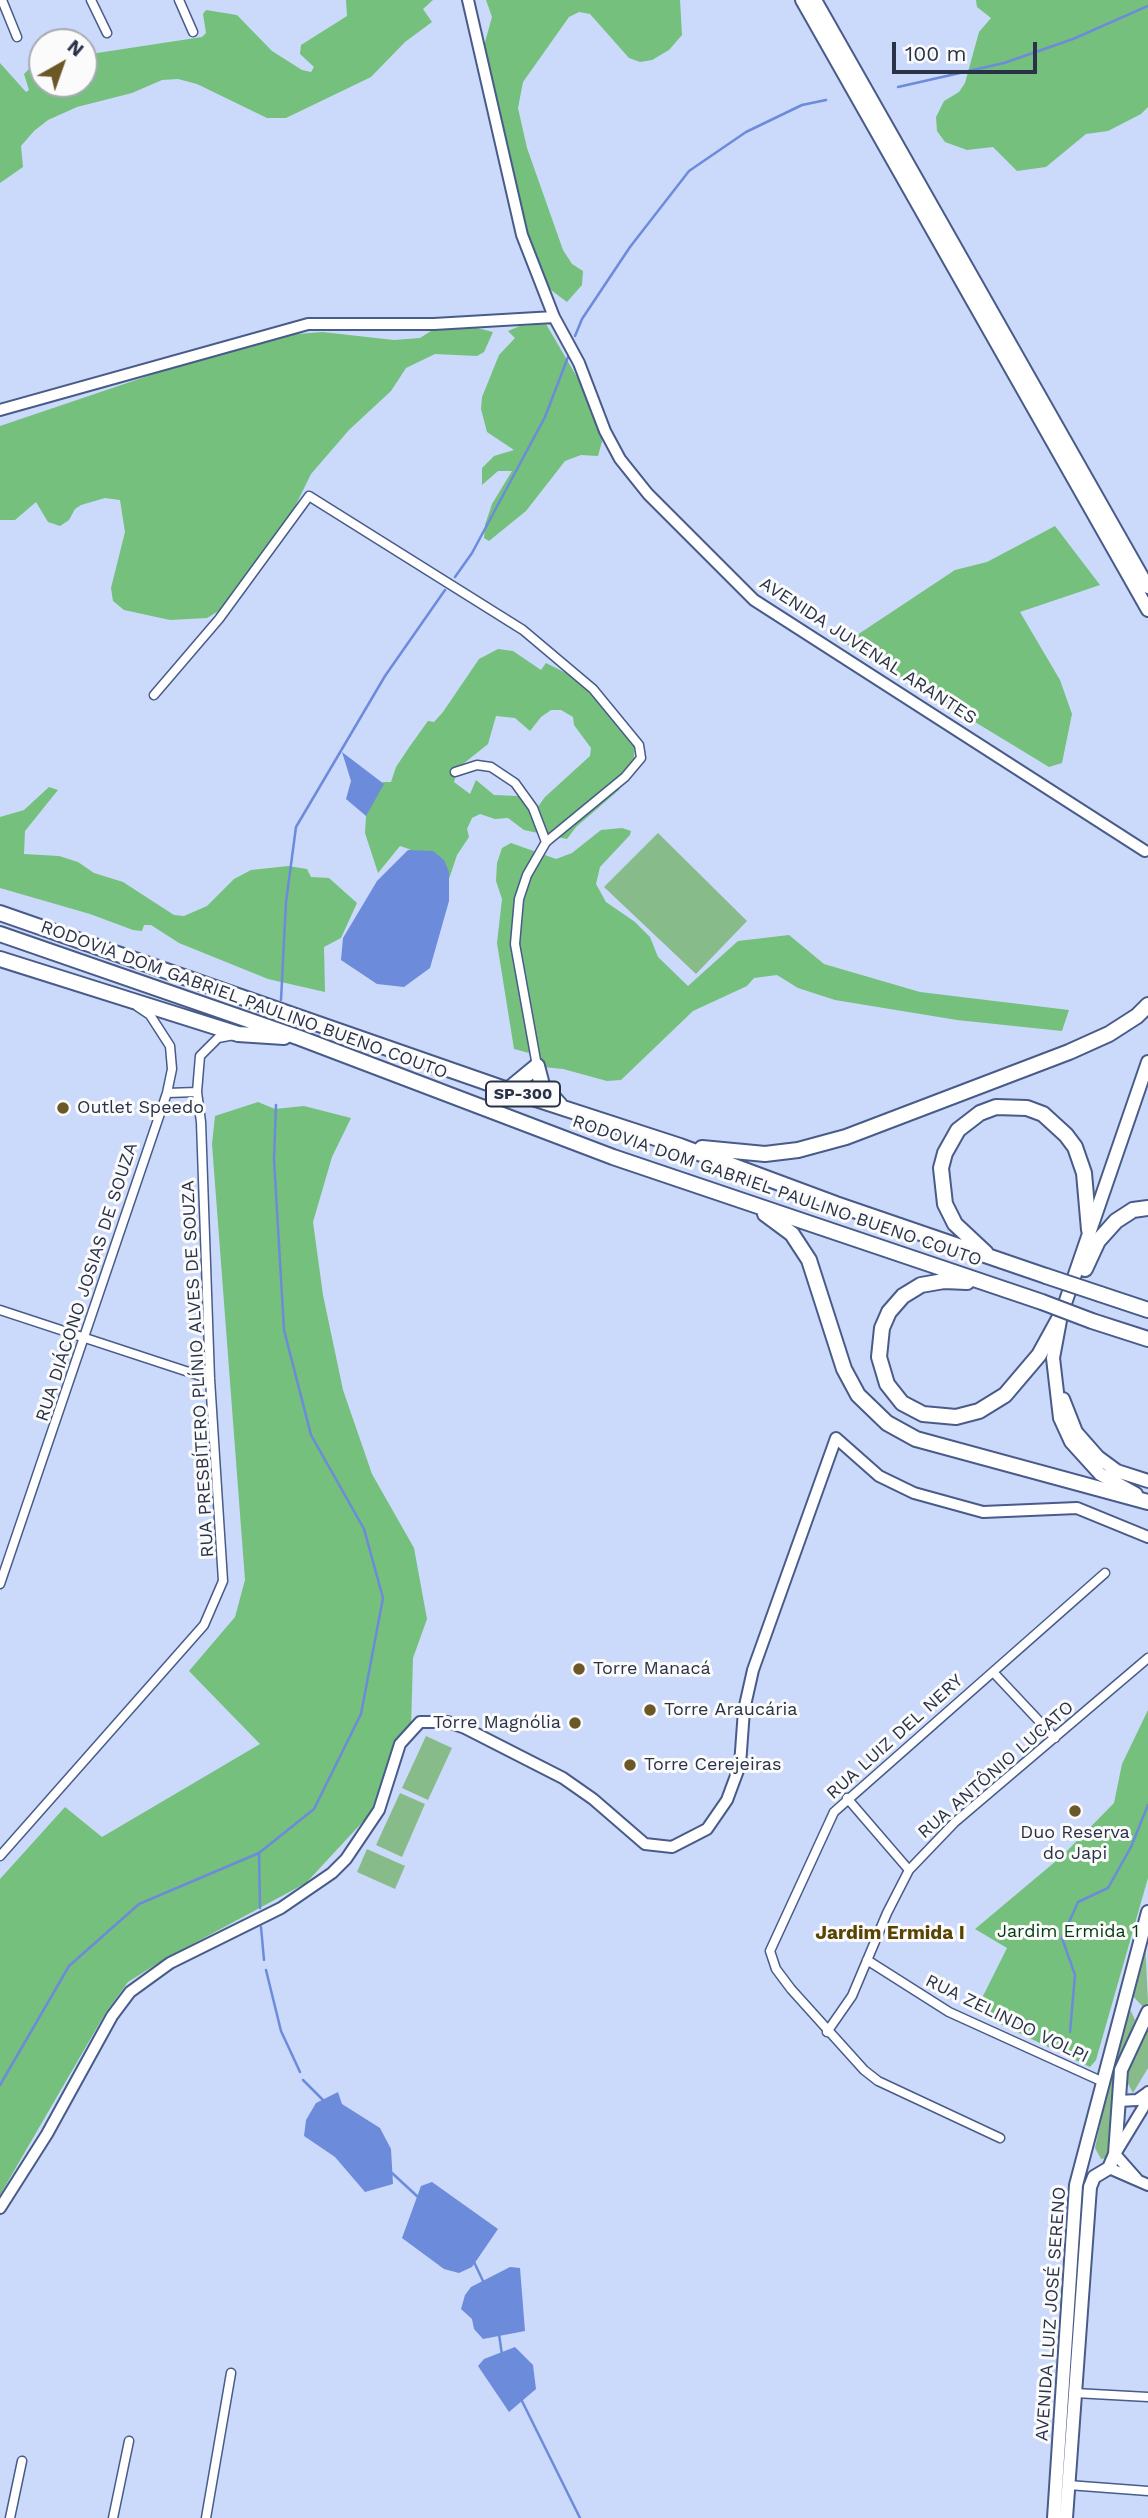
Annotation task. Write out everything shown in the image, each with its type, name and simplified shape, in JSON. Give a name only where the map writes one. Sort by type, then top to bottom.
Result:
[{"type":"highway","name":"RODOVIA DOM GABRIEL PAULINO BUENO COUTO","points":[[0,913],[1148,1310]]},
{"type":"highway","name":"RODOVIA DOM GABRIEL PAULINO BUENO COUTO","points":[[0,934],[300,1038],[613,1157],[1147,1339]]},
{"type":"highway","points":[[0,959],[129,1002],[238,1034],[300,1038]]},
{"type":"highway","points":[[680,1146],[765,1154],[798,1150],[846,1137],[1069,1052],[1109,1034],[1137,1016],[1148,1005]]},
{"type":"highway","points":[[508,1090],[537,1066],[542,1084],[561,1106]]},
{"type":"highway","points":[[990,1256],[955,1224],[945,1204],[941,1168],[944,1153],[958,1130],[980,1113],[996,1107],[1027,1108],[1042,1114],[1057,1125],[1075,1147],[1084,1173],[1089,1230]]},
{"type":"highway","points":[[733,1197],[773,1217],[792,1234],[809,1260],[844,1369],[858,1395],[887,1423],[916,1440],[1148,1501]]},
{"type":"highway","points":[[1085,1269],[1098,1241],[1116,1221],[1133,1210],[1148,1208]]},
{"type":"highway","points":[[985,1283],[944,1281],[921,1285],[904,1296],[889,1312],[879,1338],[878,1357],[887,1384],[902,1403],[936,1417],[956,1418],[979,1411],[1005,1395],[1026,1374],[1061,1315]]},
{"type":"main road","points":[[802,0],[1148,610]]},
{"type":"main road","points":[[816,0],[1148,587]]},
{"type":"main road","points":[[1148,1062],[1061,1315],[1053,1373],[1063,1428],[1081,1455],[1100,1474],[1148,1501]]},
{"type":"main road","points":[[1148,1086],[1073,1299],[1059,1359],[1059,1380],[1065,1407],[1076,1432],[1098,1457],[1117,1471],[1148,1481]]},
{"type":"main road","points":[[1148,1912],[1148,1931]]},
{"type":"main road","name":"AVENIDA LUIZ JOSÉ SERENO","points":[[1054,2518],[1062,2424],[1070,2238],[1076,2185],[1101,2081],[1148,1912]]},
{"type":"main road","points":[[1122,2007],[1139,2008],[1145,2016]]},
{"type":"main road","name":"AVENIDA LUIZ JOSÉ SERENO","points":[[1066,2518],[1090,2187],[1094,2178],[1109,2168],[1115,2154],[1121,2070],[1145,2016]]},
{"type":"main road","points":[[1084,2156],[1093,2164],[1109,2168]]},
{"type":"main road","points":[[1070,2238],[1085,2239]]},
{"type":"street","points":[[2,0],[17,37]]},
{"type":"street","points":[[91,0],[107,33]]},
{"type":"street","points":[[179,0],[193,32]]},
{"type":"street","name":"AVENIDA JUVENAL ARANTES","points":[[468,0],[522,236],[554,317],[571,346],[605,431],[620,459],[666,516],[754,600],[1145,851]]},
{"type":"street","points":[[0,410],[309,324],[434,324],[554,317]]},
{"type":"street","points":[[154,695],[219,619],[309,496],[546,646],[593,689],[639,745],[641,758],[634,769],[546,842],[533,862],[519,899],[514,944],[537,1066]]},
{"type":"street","points":[[455,772],[477,765],[491,767],[515,783],[533,808],[546,842]]},
{"type":"street","name":"RUA DIÁCONO JOSIAS DE SOUZA","points":[[0,1584],[55,1430],[82,1339],[173,1069],[170,1046],[150,1015],[129,1002]]},
{"type":"street","name":"RUA PRESBÍTERO PLÍNIO ALVES DE SOUZA","points":[[0,1856],[204,1625],[223,1581],[224,1560],[210,1379],[201,1122],[197,1092],[200,1055],[218,1038],[238,1034]]},
{"type":"street","points":[[167,1093],[197,1092]]},
{"type":"street","points":[[0,1310],[210,1379]]},
{"type":"street","points":[[0,2208],[113,2015],[130,1992],[170,1963],[306,1893],[346,1859],[379,1810],[400,1744],[420,1722],[448,1722],[465,1728],[563,1778],[593,1799],[645,1844],[672,1847],[707,1829],[727,1800],[740,1765],[744,1710],[753,1670],[836,1438],[879,1476],[914,1493],[983,1512],[1077,1508],[1148,1537]]},
{"type":"street","name":"RUA LUIZ DEL NERY","points":[[1000,2138],[878,2081],[851,2059],[827,2032],[776,1969],[770,1951],[814,1850],[834,1812],[1105,1573]]},
{"type":"street","name":"RUA ANTÔNIO LUCATO","points":[[827,2032],[852,1996],[909,1870],[955,1822],[1148,1658]]},
{"type":"street","points":[[993,1672],[1055,1738]]},
{"type":"street","points":[[847,1798],[909,1870]]},
{"type":"street","name":"RUA ZELINDO VOLPI","points":[[867,1960],[949,2012],[1101,2081]]},
{"type":"street","points":[[1118,2101],[1136,2100],[1147,2092]]},
{"type":"street","points":[[1143,2182],[1115,2154],[1143,2108],[1147,2092]]},
{"type":"street","points":[[1109,2168],[1143,2182]]},
{"type":"street","points":[[206,2518],[231,2373]]},
{"type":"street","points":[[1075,2392],[1148,2397]]},
{"type":"street","points":[[113,2518],[129,2441]]},
{"type":"street","points":[[10,2518],[22,2461]]},
{"type":"street","points":[[1068,2485],[1148,2490]]},
{"type":"green space","points":[[346,0],[433,0],[423,9],[432,22],[405,42],[371,77],[286,118],[267,118],[197,84],[178,79],[162,80],[132,93],[77,107],[48,120],[21,146],[23,167],[0,183],[0,63],[26,92],[28,91],[28,98],[98,98],[98,53],[202,37],[206,33],[203,14],[206,10],[237,15],[272,51],[302,70],[311,72],[314,67],[300,54],[301,45],[347,16]]},
{"type":"green space","points":[[486,0],[680,0],[682,35],[669,50],[652,60],[640,62],[629,58],[590,14],[579,12],[569,17],[523,82],[518,108],[527,148],[563,250],[572,264],[583,271],[582,285],[567,302],[547,287],[535,269],[482,53],[492,17]]},
{"type":"green space","points":[[976,0],[1148,0],[1148,107],[1141,114],[1108,131],[1086,134],[1046,167],[1017,171],[993,147],[967,150],[945,142],[937,131],[936,117],[944,101],[959,92],[965,83],[979,32],[991,18],[977,7]]},
{"type":"green space","points":[[28,70],[28,87],[24,74]]},
{"type":"green space","points":[[546,324],[598,413],[604,434],[598,456],[581,455],[565,461],[526,511],[489,541],[484,538],[485,525],[492,504],[512,471],[498,471],[482,485],[482,468],[494,456],[514,450],[487,432],[481,409],[482,397],[499,355],[515,338],[508,331],[520,326]]},
{"type":"green space","points":[[477,328],[493,332],[484,352],[477,356],[435,354],[406,368],[391,391],[349,430],[311,474],[282,533],[243,589],[207,618],[170,620],[124,610],[113,601],[111,588],[125,532],[120,500],[105,498],[81,505],[75,509],[69,520],[60,526],[48,522],[36,502],[15,520],[0,520],[0,426],[198,359],[286,335],[322,332],[394,340],[420,338],[431,331],[442,329]]},
{"type":"green space","points":[[1055,526],[1100,585],[1020,612],[1060,680],[1072,714],[1062,763],[1049,767],[845,643],[955,570],[987,562]]},
{"type":"green space","points":[[498,649],[513,651],[541,670],[546,663],[590,685],[634,746],[634,762],[619,790],[576,827],[567,839],[524,830],[508,818],[495,819],[480,814],[472,818],[467,829],[469,837],[457,855],[447,885],[409,849],[400,846],[378,873],[365,833],[367,800],[383,782],[391,782],[396,767],[410,746],[428,721],[434,722],[443,712],[479,659]],"holes":[[[551,710],[561,710],[573,717],[574,725],[591,748],[590,756],[545,797],[537,808],[530,809],[518,796],[494,795],[476,780],[470,794],[454,782],[458,768],[488,744],[496,716],[515,718],[530,731],[541,717]]]},
{"type":"green space","points":[[49,787],[58,790],[25,831],[24,854],[59,856],[78,862],[94,873],[123,882],[174,915],[184,916],[207,906],[234,879],[251,870],[288,866],[307,869],[311,877],[329,878],[357,903],[341,938],[324,947],[325,992],[268,979],[179,943],[151,925],[144,925],[142,931],[133,930],[90,914],[0,888],[0,817],[24,810]]},
{"type":"green space","points":[[622,828],[631,831],[630,835],[600,867],[596,884],[606,902],[635,922],[650,937],[658,957],[688,986],[738,941],[789,935],[824,964],[920,992],[1069,1010],[1062,1031],[957,1020],[835,1000],[798,988],[777,975],[754,978],[747,986],[693,1011],[621,1080],[607,1081],[563,1069],[533,1066],[529,1053],[514,1049],[497,943],[502,899],[496,881],[497,863],[502,848],[511,843],[556,859],[572,853],[601,830]]},
{"type":"green space","points":[[658,833],[747,921],[696,974],[604,887]]},
{"type":"green space","points":[[258,1102],[275,1109],[304,1106],[351,1118],[332,1157],[313,1222],[323,1295],[343,1390],[372,1474],[414,1548],[427,1619],[413,1658],[411,1729],[395,1746],[370,1814],[306,1883],[163,1960],[128,1982],[106,2012],[0,2195],[0,1879],[65,1807],[102,1837],[260,1744],[189,1671],[235,1617],[245,1580],[212,1144],[215,1116]]},
{"type":"green space","name":"Jardim Ermida 1","points":[[1148,1710],[1148,1878],[1096,2060],[1090,2067],[975,2012],[1007,1948],[975,1929],[1062,1856],[1114,1803],[1122,1764]]},
{"type":"green space","points":[[426,1736],[452,1748],[428,1800],[402,1788]]},
{"type":"green space","points":[[400,1793],[425,1804],[402,1857],[376,1845]]},
{"type":"green space","points":[[367,1849],[405,1866],[395,1889],[357,1872]]},
{"type":"green space","points":[[1145,1939],[1148,2003],[1144,2008],[1131,1994]]},
{"type":"green space","points":[[1131,2011],[1135,2020],[1112,2088],[1112,2151],[1108,2158],[1101,2159],[1095,2148],[1126,2014]]},
{"type":"green space","points":[[1148,2026],[1148,2068],[1133,2093],[1126,2080],[1129,2065]]},
{"type":"water","points":[[342,752],[384,784],[366,816],[346,799],[351,781]]},
{"type":"water","points":[[408,850],[433,851],[444,860],[449,872],[449,901],[430,968],[404,987],[377,984],[341,960],[343,938],[377,881]]},
{"type":"water","points":[[338,2092],[342,2104],[380,2128],[391,2149],[393,2184],[365,2192],[335,2157],[304,2136],[306,2120],[316,2103]]},
{"type":"water","points":[[432,2182],[498,2229],[472,2267],[459,2273],[444,2269],[402,2238],[421,2186]]},
{"type":"water","points":[[510,2267],[520,2268],[525,2331],[483,2339],[474,2329],[472,2319],[461,2309],[465,2295],[471,2287]]},
{"type":"water","points":[[515,2347],[533,2365],[536,2389],[509,2412],[478,2366],[484,2359]]},
{"type":"waterway","points":[[898,87],[1004,63],[1073,39],[1148,6]]},
{"type":"waterway","points":[[575,336],[582,319],[630,247],[689,171],[746,132],[802,105],[826,100]]},
{"type":"waterway","points":[[455,577],[472,553],[545,417],[568,357]]},
{"type":"waterway","points":[[281,1000],[286,902],[296,827],[385,676],[445,590]]},
{"type":"waterway","points":[[0,2085],[69,1966],[139,1904],[259,1853],[314,1809],[361,1714],[383,1598],[364,1529],[311,1435],[284,1330],[274,1159],[276,1105]]},
{"type":"waterway","points":[[1070,2032],[1075,1975],[1062,1938],[1078,1902],[1108,1888],[1131,1847],[1148,1805]]},
{"type":"waterway","points":[[259,1853],[260,1908]]},
{"type":"waterway","points":[[261,1927],[264,1960]]},
{"type":"waterway","points":[[266,1970],[281,2031],[300,2072]]},
{"type":"waterway","points":[[303,2080],[323,2100]]},
{"type":"waterway","points":[[392,2173],[418,2197]]},
{"type":"waterway","points":[[474,2262],[483,2281]]},
{"type":"waterway","points":[[499,2334],[502,2355]]},
{"type":"waterway","points":[[521,2399],[580,2518]]},
{"type":"place","name":"Outlet Speedo","points":[[63,1108]]},
{"type":"place","name":"Torre Manacá","points":[[579,1669]]},
{"type":"place","name":"Torre Araucária","points":[[650,1710]]},
{"type":"place","name":"Torre Magnólia","points":[[575,1723]]},
{"type":"place","name":"Torre Cerejeiras","points":[[630,1765]]},
{"type":"place","name":"Duo Reserva do Japi","points":[[1075,1811]]},
{"type":"district","name":"Jardim Ermida I","points":[[890,1933]]}]
